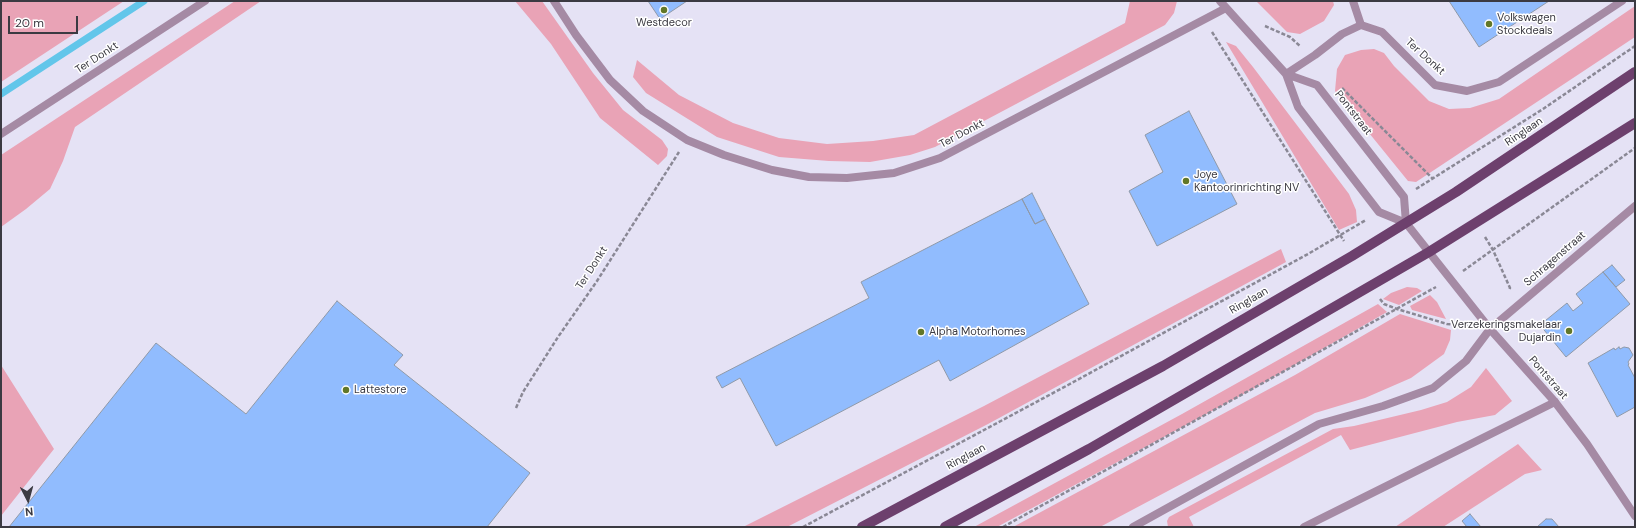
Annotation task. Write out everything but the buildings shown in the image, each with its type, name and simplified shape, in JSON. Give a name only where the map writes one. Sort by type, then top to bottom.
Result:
[{"type":"main road","name":"Ringlaan","points":[[862,527],[1163,366],[1406,223],[1635,72]]},
{"type":"main road","points":[[945,527],[1089,448],[1429,252],[1635,123]]},
{"type":"street","name":"Ter Donkt","points":[[1,134],[205,1]]},
{"type":"street","name":"Ter Donkt","points":[[554,1],[576,35],[610,80],[643,111],[687,140],[724,156],[772,170],[809,177],[847,178],[894,173],[940,158],[1226,8]]},
{"type":"street","name":"Pontstraat","points":[[1220,1],[1286,74],[1298,107],[1379,212],[1406,223],[1490,329],[1555,402],[1587,444],[1635,516]]},
{"type":"street","points":[[1286,74],[1315,55],[1342,34],[1361,25],[1353,1]]},
{"type":"street","name":"Ter Donkt","points":[[1361,25],[1382,32],[1435,85],[1468,91],[1499,82],[1622,1]]},
{"type":"street","name":"Pontstraat","points":[[1286,74],[1317,85],[1404,197]]},
{"type":"street","points":[[1404,197],[1406,223]]},
{"type":"street","name":"Schragenstraat","points":[[1133,527],[1319,424],[1383,406],[1433,388],[1466,361],[1490,329],[1635,206]]},
{"type":"street","points":[[1304,527],[1555,402]]},
{"type":"path","points":[[1216,38],[1340,235]]},
{"type":"path","points":[[1404,197],[1543,109],[1635,46]]},
{"type":"path","name":"Ter Donkt","points":[[516,408],[523,392],[597,281],[687,140]]},
{"type":"path","points":[[1003,527],[1451,280],[1635,148]]},
{"type":"path","points":[[803,527],[1068,385],[1379,212]]},
{"type":"path","points":[[1493,250],[1510,288],[1506,295]]},
{"type":"path","points":[[1397,309],[1447,324],[1490,329]]},
{"type":"shaded area","points":[[1,1],[124,1],[1,82]]},
{"type":"shaded area","points":[[235,1],[261,1],[75,127],[63,161],[50,189],[1,227],[1,155]]},
{"type":"shaded area","points":[[515,1],[542,1],[593,73],[623,110],[662,140],[668,149],[667,156],[658,165],[600,118],[551,44]]},
{"type":"shaded area","points":[[1130,1],[1177,1],[1174,13],[1165,25],[935,147],[910,155],[870,162],[829,161],[779,157],[717,137],[646,93],[633,77],[637,60],[679,95],[733,123],[779,138],[827,144],[873,141],[914,135],[1125,23]]},
{"type":"shaded area","points":[[1256,1],[1333,1],[1334,5],[1324,21],[1300,34],[1287,32]]},
{"type":"shaded area","points":[[1635,6],[1635,37],[1416,182],[1408,181],[1335,91],[1337,69],[1345,55],[1361,50],[1374,49],[1384,53],[1394,66],[1429,101],[1449,109],[1470,108],[1499,99]]},
{"type":"shaded area","points":[[1226,42],[1236,46],[1253,67],[1349,194],[1356,210],[1357,222],[1339,230]]},
{"type":"shaded area","points":[[1281,249],[1286,262],[988,424],[787,527],[743,527],[984,406]]},
{"type":"shaded area","points":[[1407,287],[1417,288],[1422,291],[1399,305],[1383,299],[1391,293]]},
{"type":"shaded area","points":[[1430,295],[1437,302],[1446,319],[1412,310],[1410,306]]},
{"type":"shaded area","points":[[1378,304],[1387,312],[1251,390],[997,527],[974,527],[1182,414]]},
{"type":"shaded area","points":[[1400,314],[1451,330],[1450,340],[1444,354],[1411,378],[1365,398],[1315,413],[1100,527],[1013,527],[1295,375]]},
{"type":"shaded area","points":[[1,365],[54,449],[1,516]]},
{"type":"shaded area","points":[[1486,368],[1512,401],[1495,415],[1457,422],[1350,450],[1341,435],[1189,517],[1194,527],[1168,527],[1167,521],[1169,517],[1333,429],[1354,426],[1421,410],[1447,402],[1471,387]]},
{"type":"shaded area","points":[[1518,444],[1542,470],[1525,474],[1443,527],[1395,527]]},
{"type":"waterway","points":[[1,94],[144,1]]},
{"type":"place","name":"Westdecor","points":[[664,10]]},
{"type":"place","name":"Volkswagen Stockdeals","points":[[1489,24]]},
{"type":"place","name":"Joye Kantoorinrichting NV","points":[[1186,181]]},
{"type":"place","name":"Verzekeringsmakelaar Dujardin","points":[[1569,331]]},
{"type":"place","name":"Alpha Motorhomes","points":[[921,332]]},
{"type":"place","name":"Lattestore","points":[[346,390]]}]
